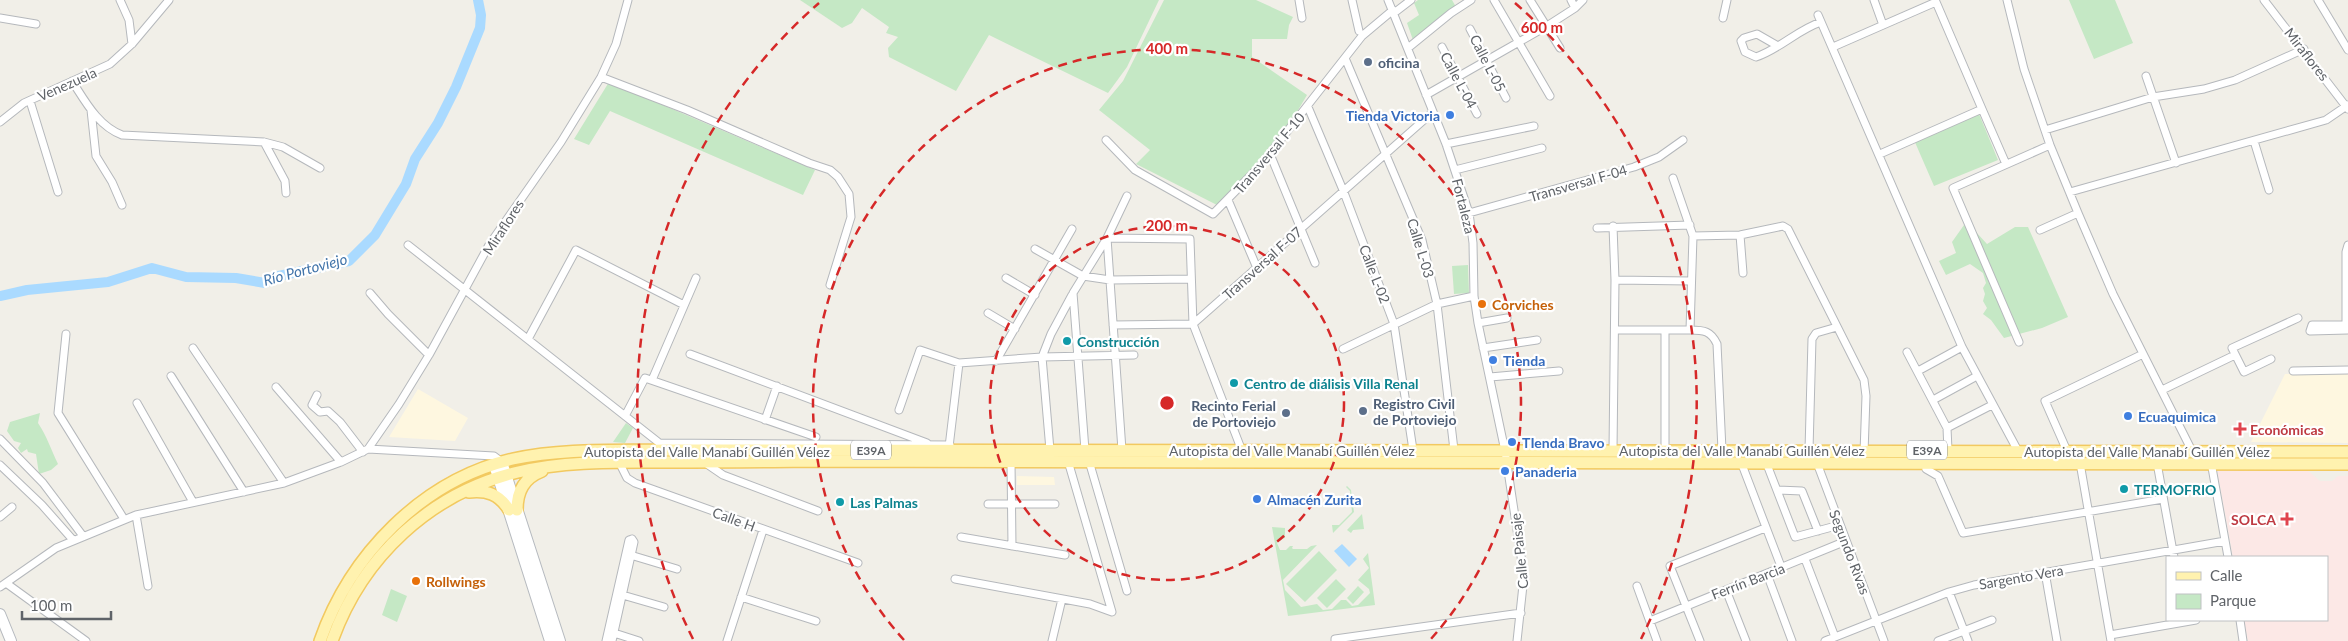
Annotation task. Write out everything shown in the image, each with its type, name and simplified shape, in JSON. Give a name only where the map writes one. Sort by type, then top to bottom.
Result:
[{"type":"main road","name":"Autopista del Valle Manabí Guillén Vélez","points":[[320,641],[342,592],[363,559],[388,531],[406,515],[436,493],[498,464],[563,452],[664,446],[800,446],[1085,450],[1109,455],[1506,456],[1816,463],[2157,462],[2211,457],[2348,452]]},
{"type":"main road","name":"Autopista del Valle Manabí Guillén Vélez","points":[[332,641],[349,601],[377,559],[412,525],[456,496],[502,476],[565,465],[619,462],[1089,461],[1122,450],[1454,450],[1506,456],[1613,450],[2192,451],[2211,457],[2348,464]]},
{"type":"main road","points":[[498,464],[560,641]]},
{"type":"main road","points":[[513,510],[520,491],[528,479],[539,472],[565,465]]},
{"type":"main road","points":[[456,496],[474,492],[488,492],[502,500],[513,510],[550,641]]},
{"type":"main road","points":[[0,614],[10,641]]},
{"type":"street","points":[[120,0],[129,20],[132,44]]},
{"type":"street","name":"Venezuela","points":[[0,122],[24,103],[110,64],[132,44],[169,0]]},
{"type":"street","name":"Miraflores","points":[[365,450],[399,404],[429,355],[489,246],[561,142],[601,77],[616,44],[628,0]]},
{"type":"street","points":[[1299,0],[1302,18]]},
{"type":"street","points":[[1352,0],[1359,31]]},
{"type":"street","name":"Fortaleza","points":[[1388,0],[1446,144],[1468,213],[1473,243],[1474,296],[1478,323],[1506,456]]},
{"type":"street","name":"Transversal F-10","points":[[1106,140],[1135,170],[1213,214],[1270,154],[1362,36],[1411,0]]},
{"type":"street","points":[[1408,48],[1450,13],[1471,0]]},
{"type":"street","points":[[1494,0],[1550,96]]},
{"type":"street","points":[[1530,0],[1560,48]]},
{"type":"street","points":[[1571,0],[1575,8]]},
{"type":"street","points":[[1426,95],[1459,78],[1547,26],[1575,8],[1583,0]]},
{"type":"street","points":[[1723,18],[1727,0]]},
{"type":"street","points":[[1874,0],[1883,25]]},
{"type":"street","points":[[2007,0],[2019,52],[2050,145],[2113,294],[2192,451]]},
{"type":"street","name":"Miraflores","points":[[2264,0],[2304,49],[2347,107]]},
{"type":"street","points":[[2318,0],[2348,50]]},
{"type":"street","points":[[1833,47],[1936,2],[2006,164]]},
{"type":"street","points":[[0,18],[36,24]]},
{"type":"street","points":[[1778,46],[1757,34],[1744,38],[1741,41],[1745,52],[1756,57],[1778,46],[1820,19],[1962,347],[2018,451]]},
{"type":"street","name":"Calle L-05","points":[[1470,29],[1506,98]]},
{"type":"street","name":"Calle L-04","points":[[1442,47],[1477,114]]},
{"type":"street","points":[[2045,130],[2154,97],[2183,94],[2235,80],[2304,49]]},
{"type":"street","name":"Calle L-03","points":[[1345,58],[1422,240],[1437,304],[1454,450]]},
{"type":"street","points":[[2146,76],[2176,163]]},
{"type":"street","points":[[601,77],[687,110],[808,163],[830,170],[838,177],[849,194],[852,205],[851,217],[830,285]]},
{"type":"street","points":[[72,81],[90,110],[112,131],[122,134],[193,139],[242,139],[264,142],[283,146],[320,168]]},
{"type":"street","points":[[2070,192],[2326,120],[2347,107],[2348,97]]},
{"type":"street","points":[[30,100],[58,192]]},
{"type":"street","name":"Calle L-02","points":[[1308,107],[1343,190],[1394,324],[1413,450]]},
{"type":"street","points":[[1880,154],[1982,109]]},
{"type":"street","points":[[90,110],[96,156],[112,182],[122,205]]},
{"type":"street","name":"Transversal F-07","points":[[1193,324],[1432,112]]},
{"type":"street","points":[[1446,144],[1534,126]]},
{"type":"street","name":"Transversal F-04","points":[[1468,213],[1634,167],[1659,157],[1683,140]]},
{"type":"street","points":[[2254,141],[2269,190]]},
{"type":"street","points":[[264,142],[285,181],[286,193]]},
{"type":"street","points":[[2019,342],[1953,188],[2050,145]]},
{"type":"street","points":[[1455,170],[1542,148]]},
{"type":"street","points":[[1270,154],[1315,263]]},
{"type":"street","points":[[1673,178],[1693,236],[1690,281],[1690,330]]},
{"type":"street","points":[[1050,450],[1042,357],[1051,334],[1073,293],[1107,238],[1127,196]]},
{"type":"street","points":[[1228,200],[1257,268]]},
{"type":"street","points":[[2040,230],[2078,213]]},
{"type":"street","points":[[1597,228],[1690,225]]},
{"type":"street","points":[[1613,226],[1615,280],[1613,450]]},
{"type":"street","points":[[1693,236],[1740,235],[1786,226],[1864,380],[1866,396],[1863,462]]},
{"type":"street","points":[[996,361],[1072,229]]},
{"type":"street","points":[[1740,235],[1743,273]]},
{"type":"street","points":[[1107,238],[1190,239],[1193,324],[1242,451]]},
{"type":"street","points":[[1107,238],[1122,450]]},
{"type":"street","points":[[408,245],[664,446]]},
{"type":"street","points":[[2347,328],[2346,252],[2348,245]]},
{"type":"street","points":[[1035,249],[1083,276],[1110,280],[1191,279]]},
{"type":"street","points":[[528,338],[576,250],[684,305]]},
{"type":"street","points":[[652,380],[696,278]]},
{"type":"street","points":[[1006,278],[1035,295]]},
{"type":"street","points":[[1615,280],[1690,281]]},
{"type":"street","points":[[370,293],[429,355]]},
{"type":"street","points":[[1073,293],[1085,450]]},
{"type":"street","points":[[1342,349],[1437,304],[1474,296]]},
{"type":"street","points":[[988,313],[1015,329]]},
{"type":"street","points":[[1478,323],[1507,318]]},
{"type":"street","points":[[2271,359],[2244,372],[2232,348],[2298,318]]},
{"type":"street","points":[[1113,325],[1193,324]]},
{"type":"street","points":[[1809,450],[1812,339],[1816,333],[1838,327]]},
{"type":"street","points":[[1615,330],[1704,330],[1711,334],[1718,344],[1722,450]]},
{"type":"street","points":[[1665,330],[1665,450]]},
{"type":"street","points":[[66,334],[58,413],[124,519]]},
{"type":"street","points":[[1483,348],[1537,340]]},
{"type":"street","points":[[1918,371],[1962,347]]},
{"type":"street","points":[[193,348],[284,483]]},
{"type":"street","points":[[899,410],[920,350],[959,363],[1042,357],[1134,355]]},
{"type":"street","points":[[1907,352],[1947,428],[1948,450]]},
{"type":"street","points":[[690,354],[931,444],[947,448],[959,363]]},
{"type":"street","points":[[2067,451],[2045,401],[2143,354]]},
{"type":"street","points":[[2162,390],[2235,355]]},
{"type":"street","points":[[2293,371],[2348,370]]},
{"type":"street","points":[[1490,377],[1559,371]]},
{"type":"street","points":[[171,376],[244,492]]},
{"type":"street","points":[[1933,400],[1977,376]]},
{"type":"street","points":[[625,416],[645,378],[816,437]]},
{"type":"street","points":[[764,420],[777,386]]},
{"type":"street","points":[[276,387],[341,462]]},
{"type":"street","points":[[317,395],[312,405],[320,412],[328,411],[365,450]]},
{"type":"street","points":[[137,403],[193,502]]},
{"type":"street","points":[[1947,428],[1992,405]]},
{"type":"street","points":[[799,432],[800,446],[931,444]]},
{"type":"street","points":[[0,439],[55,497],[83,536]]},
{"type":"street","points":[[86,641],[2,583],[48,552],[124,519],[284,483],[341,462],[365,450],[494,456],[498,464]]},
{"type":"street","name":"Calle Paisaje","points":[[1506,456],[1524,576],[1517,641]]},
{"type":"street","points":[[2211,457],[2228,556]]},
{"type":"street","points":[[955,579],[1090,604],[1112,612],[1068,461]]},
{"type":"street","points":[[1089,461],[1127,590]]},
{"type":"street","name":"Calle H","points":[[619,462],[627,478],[635,483],[858,563]]},
{"type":"street","points":[[703,462],[723,475],[818,511]]},
{"type":"street","points":[[723,475],[721,471],[724,462]]},
{"type":"street","points":[[1011,462],[1012,546]]},
{"type":"street","points":[[1741,462],[1782,568]]},
{"type":"street","points":[[1766,462],[1795,537],[1832,527]]},
{"type":"street","points":[[2157,462],[2173,554]]},
{"type":"street","name":"Segundo Rivas","points":[[1816,463],[1884,641]]},
{"type":"street","points":[[2080,463],[2111,638],[2185,621]]},
{"type":"street","points":[[0,465],[42,505],[73,540]]},
{"type":"street","points":[[1926,470],[1938,476],[1964,533],[2163,499]]},
{"type":"street","points":[[1777,490],[1802,491],[1818,531]]},
{"type":"street","points":[[988,504],[1055,504]]},
{"type":"street","points":[[0,517],[12,507]]},
{"type":"street","points":[[136,515],[148,586]]},
{"type":"street","points":[[1700,641],[1670,566],[1765,528]]},
{"type":"street","points":[[726,641],[763,530]]},
{"type":"street","points":[[961,537],[1066,555]]},
{"type":"street","name":"Ferrín Barcia","points":[[1650,621],[1846,541]]},
{"type":"street","name":"Sargento Vera","points":[[1825,641],[1949,592],[1990,581],[2098,563],[2173,554],[2225,541]]},
{"type":"street","points":[[606,641],[611,632],[628,554],[677,569]]},
{"type":"street","points":[[1805,559],[1835,637]]},
{"type":"street","points":[[2045,572],[2057,641]]},
{"type":"street","points":[[1767,574],[1792,641]]},
{"type":"street","points":[[1637,586],[1657,641]]},
{"type":"street","points":[[1726,590],[1746,641]]},
{"type":"street","points":[[1949,592],[1968,641]]},
{"type":"street","points":[[620,594],[664,607]]},
{"type":"street","points":[[741,597],[816,621]]},
{"type":"street","points":[[1052,641],[1062,599]]},
{"type":"street","points":[[1335,641],[1334,639],[1521,613]]},
{"type":"street","points":[[1938,641],[1992,620]]},
{"type":"street","points":[[2240,621],[2244,641]]},
{"type":"street","points":[[611,632],[612,641]]},
{"type":"street","points":[[611,632],[639,641]]},
{"type":"shaded area","points":[[2285,374],[2348,374],[2348,443],[2251,442]]},
{"type":"shaded area","points":[[418,389],[468,418],[455,441],[389,437]]},
{"type":"shaded area","name":"SOLCA","points":[[2217,469],[2306,469],[2320,481],[2332,481],[2338,476],[2348,476],[2348,641],[2248,641],[2244,621],[2328,621],[2328,556],[2233,556]]},
{"type":"shaded area","points":[[1017,476],[1054,477],[1055,485],[1017,485]]},
{"type":"green space","points":[[800,0],[1159,0],[1127,67],[1108,93],[989,35],[956,91],[889,57],[888,48],[898,37],[886,33],[889,27],[862,8],[852,23],[842,28]]},
{"type":"green space","points":[[1164,0],[1256,0],[1293,17],[1289,25],[1287,39],[1252,39],[1252,57],[1307,95],[1291,122],[1264,158],[1217,205],[1136,164],[1150,150],[1099,110],[1123,81]]},
{"type":"green space","points":[[1418,0],[1452,0],[1456,7],[1413,40],[1407,23],[1419,15],[1414,3]]},
{"type":"green space","points":[[2069,0],[2115,0],[2133,43],[2094,59]]},
{"type":"green space","points":[[609,82],[815,170],[803,195],[610,111],[589,145],[574,139]]},
{"type":"green space","points":[[1979,114],[1998,160],[1934,186],[1914,140]]},
{"type":"green space","points":[[1964,225],[1976,232],[1987,244],[2015,227],[2028,227],[2068,317],[2042,328],[2004,338],[1991,320],[1983,314],[1987,308],[1983,301],[1985,294],[1983,288],[1986,283],[1983,273],[1970,264],[1946,275],[1939,261],[1956,253],[1952,242]]},
{"type":"green space","points":[[1468,265],[1469,293],[1454,294],[1452,266]]},
{"type":"green space","points":[[40,413],[38,423],[58,464],[51,470],[39,474],[36,454],[28,452],[27,449],[21,453],[18,448],[21,443],[14,441],[7,431],[10,422]]},
{"type":"green space","points":[[626,423],[633,428],[625,443],[613,442]]},
{"type":"green space","points":[[1347,486],[1351,490],[1354,512],[1333,533],[1332,525],[1339,525],[1352,512],[1350,491]]},
{"type":"green space","points":[[1362,514],[1364,529],[1353,530],[1351,533],[1347,530]]},
{"type":"green space","points":[[1272,527],[1285,528],[1285,538],[1277,543],[1280,550],[1286,550],[1290,546],[1293,546],[1293,549],[1307,549],[1317,545],[1283,580],[1285,590],[1301,607],[1317,604],[1323,610],[1332,609],[1341,600],[1346,600],[1352,606],[1358,605],[1370,593],[1369,589],[1358,580],[1369,568],[1363,559],[1368,553],[1375,605],[1288,616]]},
{"type":"green space","points":[[1319,551],[1337,570],[1305,602],[1286,584]]},
{"type":"green space","points":[[1336,579],[1346,589],[1327,608],[1317,598]]},
{"type":"green space","points":[[1358,586],[1364,592],[1353,604],[1347,598]]},
{"type":"green space","points":[[391,589],[407,596],[397,622],[382,615]]},
{"type":"water","points":[[1342,544],[1357,559],[1349,567],[1334,551]]},
{"type":"waterway","name":"Río Portoviejo","points":[[0,296],[27,290],[108,282],[152,268],[186,277],[236,278],[265,283],[274,277],[349,261],[375,235],[406,184],[415,159],[438,123],[456,87],[480,28],[481,15],[478,0]]},
{"type":"place","name":"oficina","points":[[1368,62]]},
{"type":"place","name":"Tienda Victoria","points":[[1450,115]]},
{"type":"place","name":"Corviches","points":[[1482,304]]},
{"type":"place","name":"Construcción","points":[[1067,341]]},
{"type":"place","name":"Tienda","points":[[1493,360]]},
{"type":"place","name":"Centro de diálisis Villa Renal","points":[[1234,383]]},
{"type":"place","name":"Registro Civil de Portoviejo","points":[[1363,411]]},
{"type":"place","name":"Recinto Ferial de Portoviejo","points":[[1286,413]]},
{"type":"place","name":"Ecuaquimica","points":[[2128,416]]},
{"type":"place","name":"Económicas","points":[[2240,429]]},
{"type":"place","name":"TIenda Bravo","points":[[1512,442]]},
{"type":"place","name":"Panaderia","points":[[1505,471]]},
{"type":"place","name":"TERMOFRIO","points":[[2124,489]]},
{"type":"place","name":"Almacén Zurita","points":[[1257,499]]},
{"type":"place","name":"Las Palmas","points":[[840,502]]},
{"type":"place","name":"SOLCA","points":[[2287,519]]},
{"type":"place","name":"Rollwings","points":[[416,581]]}]
